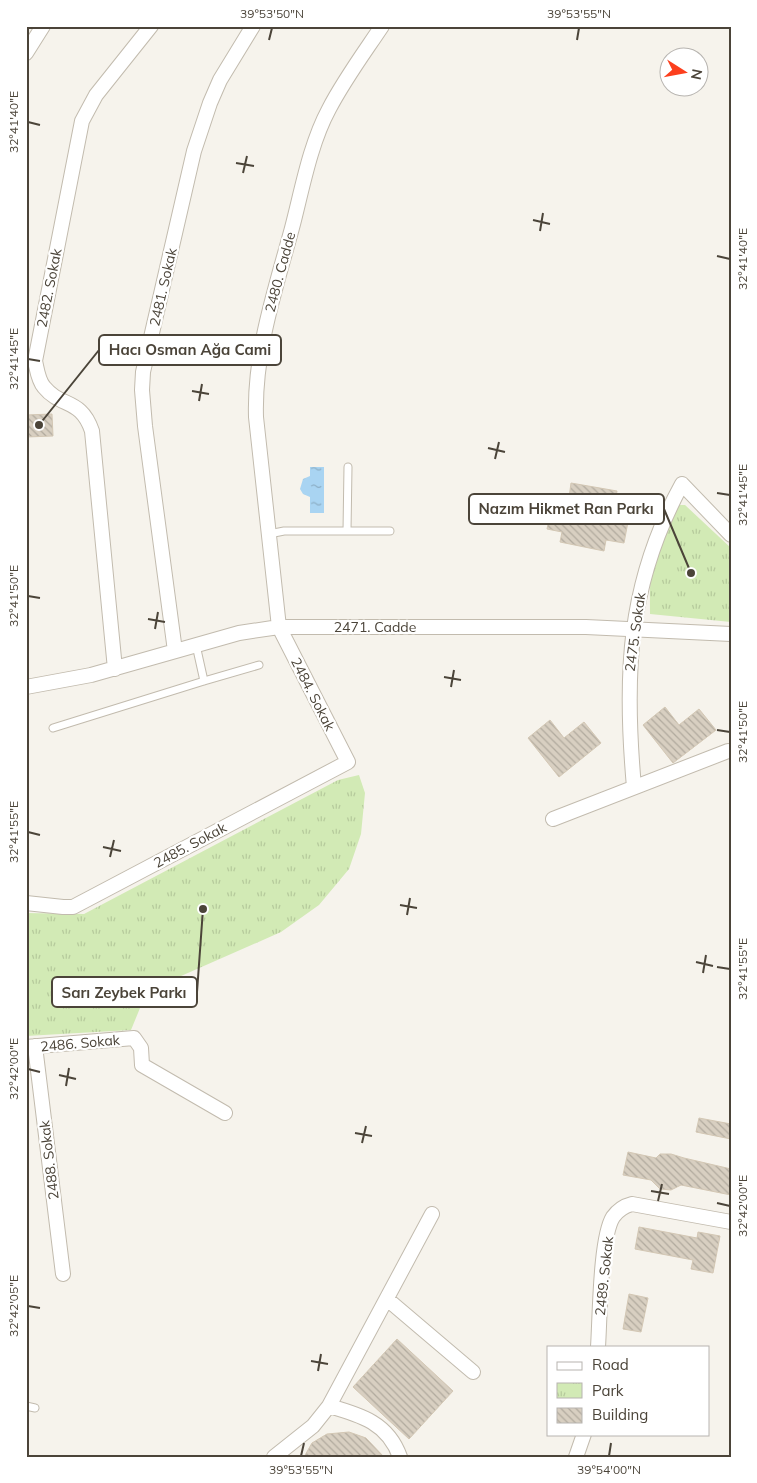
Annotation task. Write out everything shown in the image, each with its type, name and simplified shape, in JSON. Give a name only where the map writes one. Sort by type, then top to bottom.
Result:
[{"type":"street","points":[[26,53],[43,26]]},
{"type":"street","name":"2482. Sokak","points":[[115,669],[92,431],[87,418],[78,409],[44,387],[35,361],[82,121],[96,95],[151,26]]},
{"type":"street","name":"2481. Sokak","points":[[175,651],[145,426],[142,390],[143,372],[194,151],[220,80],[253,26]]},
{"type":"street","name":"2480. Cadde","points":[[279,627],[256,417],[257,379],[262,345],[299,198],[317,138],[336,95],[382,26]]},
{"type":"street","name":"2475. Sokak","points":[[634,787],[629,732],[629,693],[630,658],[634,629],[640,593],[648,563],[669,508],[682,484],[731,535]]},
{"type":"street","name":"2471. Cadde","points":[[26,687],[115,669],[239,633],[279,627],[530,626],[731,634]]},
{"type":"street","name":"2484. Sokak","points":[[279,627],[348,762]]},
{"type":"street","points":[[552,819],[728,751]]},
{"type":"street","name":"2485. Sokak","points":[[26,903],[73,907],[348,762]]},
{"type":"street","name":"2486. Sokak","points":[[31,1047],[134,1038],[141,1048],[142,1065],[225,1113]]},
{"type":"street","name":"2488. Sokak","points":[[31,1047],[63,1274]]},
{"type":"street","name":"2489. Sokak","points":[[598,1346],[607,1238],[612,1218],[621,1209],[632,1204],[731,1222]]},
{"type":"street","points":[[274,1457],[313,1426],[329,1406],[432,1214]]},
{"type":"street","points":[[387,1299],[473,1372]]},
{"type":"street","points":[[329,1406],[373,1422],[386,1432],[396,1445],[400,1457]]},
{"type":"street","points":[[576,1457],[583,1436]]},
{"type":"lane","points":[[347,531],[348,467]]},
{"type":"lane","points":[[270,534],[284,531],[390,531]]},
{"type":"lane","points":[[196,645],[204,681]]},
{"type":"lane","points":[[53,728],[259,665]]},
{"type":"lane","points":[[26,1406],[35,1408]]},
{"type":"green space","points":[[679,505],[685,505],[731,548],[731,622],[650,614],[652,566],[665,531]]},
{"type":"green space","points":[[359,775],[365,793],[361,834],[349,869],[319,905],[281,932],[147,991],[131,1030],[26,1036],[26,913],[84,914],[338,780]]},
{"type":"water","points":[[310,467],[324,467],[324,513],[310,513],[310,497],[303,494],[300,489],[303,479],[310,476]]},
{"type":"building","points":[[52,414],[53,436],[26,437],[26,415]]},
{"type":"building","points":[[571,483],[617,491],[615,503],[631,506],[624,543],[606,540],[604,551],[560,542],[562,532],[547,529],[554,495],[569,498]]},
{"type":"building","points":[[665,707],[679,725],[699,709],[716,730],[673,763],[643,725]]},
{"type":"building","points":[[550,720],[564,738],[584,722],[601,743],[559,777],[528,738]]},
{"type":"building","points":[[699,1118],[731,1124],[731,1139],[696,1132]]},
{"type":"building","points":[[628,1152],[656,1158],[660,1154],[671,1154],[731,1169],[731,1195],[681,1185],[671,1190],[660,1189],[651,1180],[623,1175]]},
{"type":"building","points":[[639,1227],[697,1238],[698,1232],[720,1236],[713,1273],[691,1269],[693,1260],[635,1249]]},
{"type":"building","points":[[629,1294],[648,1298],[641,1332],[623,1329]]},
{"type":"building","points":[[397,1339],[453,1391],[409,1439],[353,1387]]},
{"type":"building","points":[[349,1432],[366,1438],[384,1457],[304,1457],[312,1443],[327,1434]]},
{"type":"place","name":"Hacı Osman Ağa Cami","points":[[39,425]]},
{"type":"place","name":"Nazım Hikmet Ran Parkı","points":[[691,573]]},
{"type":"place","name":"Sarı Zeybek Parkı","points":[[203,909]]}]
